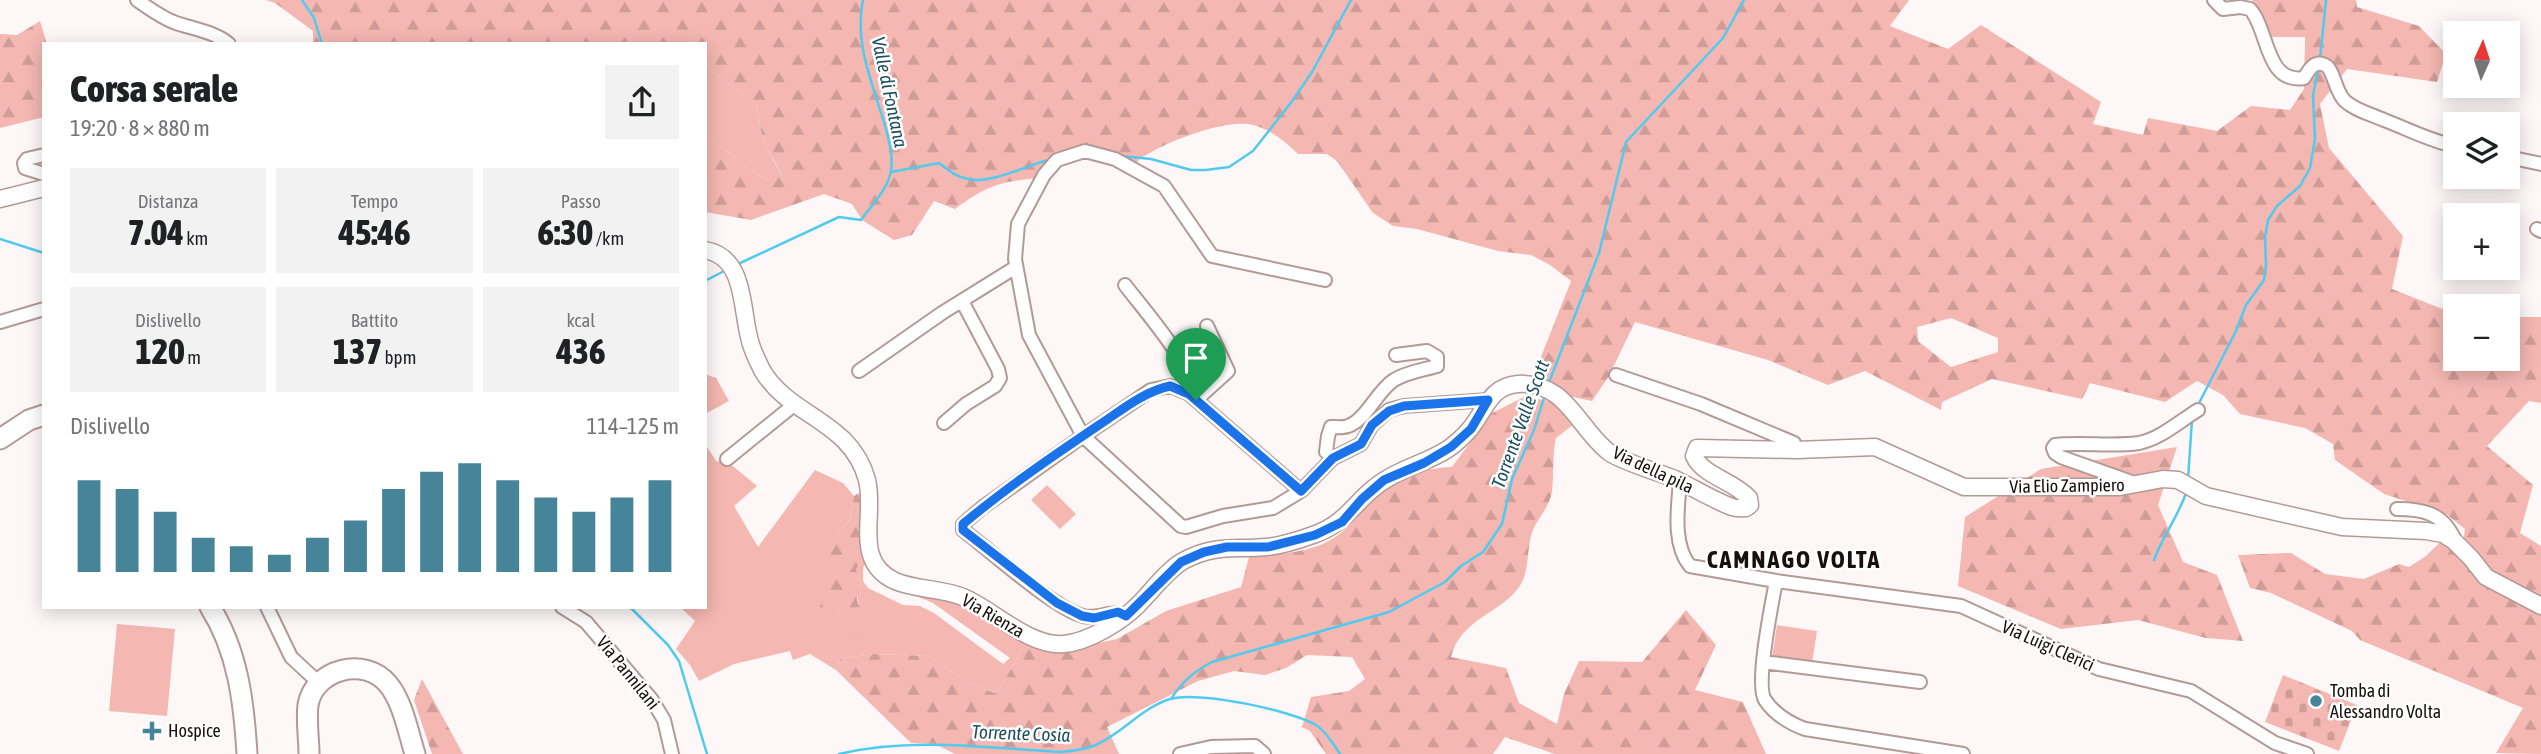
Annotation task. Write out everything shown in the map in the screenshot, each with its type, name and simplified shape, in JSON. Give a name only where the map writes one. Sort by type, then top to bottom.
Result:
[{"type":"main road","points":[[0,439],[29,420],[42,416]]},
{"type":"main road","points":[[211,609],[224,629],[244,702],[247,754]]},
{"type":"main road","points":[[309,754],[308,706],[312,693],[319,683],[336,671],[347,669],[360,669],[380,677],[395,694],[415,754]]},
{"type":"street","points":[[137,0],[173,22],[222,38],[227,42]]},
{"type":"street","points":[[2214,0],[2224,9],[2250,9],[2260,24],[2274,65],[2284,75],[2304,78],[2316,64],[2325,65],[2330,69],[2339,95],[2353,107],[2443,142]]},
{"type":"street","points":[[1325,280],[1212,256],[1164,186],[1115,159],[1085,151],[1057,160],[1044,175],[1018,224],[1015,259],[1029,334],[1083,436],[1181,526],[1273,508],[1301,491],[1333,458],[1361,444],[1372,425],[1389,411],[1404,406],[1488,400]]},
{"type":"street","points":[[42,155],[27,159],[24,163],[25,168],[42,173]]},
{"type":"street","points":[[2520,160],[2541,164]]},
{"type":"street","points":[[0,199],[42,188]]},
{"type":"street","name":"Via Rienza","points":[[712,252],[731,264],[737,279],[750,342],[768,378],[795,404],[831,427],[854,451],[866,477],[869,492],[867,545],[871,561],[881,573],[900,583],[943,590],[966,598],[1032,638],[1046,643],[1064,644],[1086,638],[1126,616],[1181,562],[1192,557],[1227,547],[1268,547],[1315,535],[1342,522],[1362,499],[1384,480],[1424,463],[1451,447],[1471,429],[1488,400]]},
{"type":"street","points":[[859,371],[1016,267]]},
{"type":"street","points":[[1125,285],[1188,370],[1197,393],[1196,400]]},
{"type":"street","points":[[944,423],[966,404],[995,386],[1000,378],[998,369],[962,301]]},
{"type":"street","points":[[0,321],[42,310]]},
{"type":"street","points":[[1196,400],[1233,369],[1207,326]]},
{"type":"street","points":[[1333,458],[1326,452],[1331,427],[1348,426],[1362,416],[1379,393],[1395,379],[1437,366],[1437,357],[1427,351],[1396,355]]},
{"type":"street","points":[[1616,375],[1701,404],[1794,443],[1797,450]]},
{"type":"street","name":"Via della pila","points":[[1488,400],[1503,387],[1517,384],[1538,385],[1570,407],[1609,453],[1680,481],[1734,508],[1746,508],[1750,505]]},
{"type":"street","points":[[1126,616],[1118,612],[1094,618],[1082,616],[1057,603],[963,530],[963,524],[1083,436],[1152,390],[1170,386],[1189,394],[1301,491]]},
{"type":"street","points":[[727,459],[795,404]]},
{"type":"street","points":[[2137,484],[2062,457],[2055,453],[2053,448],[2055,445],[2071,443],[2139,443],[2153,438],[2194,413]]},
{"type":"street","name":"Via Elio Zampiero","points":[[1750,505],[1746,494],[1699,465],[1694,456],[1695,452],[1702,447],[1729,450],[1881,448],[1920,469],[1964,487],[2120,487],[2163,479],[2178,480],[2206,496],[2342,527],[2426,531],[2443,534],[2455,541]]},
{"type":"street","name":"Via Luigi Clerici","points":[[1680,481],[1677,523],[1683,552],[1690,566],[1776,581],[1961,606],[2099,669],[2191,691],[2275,743],[2307,754]]},
{"type":"street","points":[[2397,509],[2420,509],[2433,514],[2454,535],[2455,541],[2486,578],[2541,606]]},
{"type":"street","points":[[1776,581],[1763,662],[1763,699],[1788,722],[1805,729],[1963,754]]},
{"type":"street","points":[[268,609],[291,657],[319,683]]},
{"type":"street","name":"Via Pannilani","points":[[565,609],[586,622],[652,699],[664,720],[671,754]]},
{"type":"street","points":[[1763,662],[1920,682]]},
{"type":"street","points":[[1180,754],[1212,747],[1255,746],[1264,754]]},
{"type":"green space","points":[[266,0],[1909,0],[1890,26],[1948,49],[1981,25],[2101,102],[2093,124],[2143,135],[2148,118],[2217,131],[2251,106],[2290,110],[2304,89],[2305,37],[2270,37],[2252,0],[2356,0],[2357,7],[2419,26],[2443,51],[2443,63],[2437,82],[2347,69],[2320,104],[2329,148],[2403,236],[2392,289],[2443,309],[2443,371],[2520,371],[2520,317],[2541,317],[2541,403],[2529,401],[2487,446],[2533,485],[2520,533],[2541,546],[2541,603],[2492,574],[2463,543],[2465,529],[2446,514],[2384,494],[2335,460],[2333,444],[2305,428],[2240,414],[2223,395],[2197,381],[2165,402],[2090,383],[2082,399],[1992,379],[1942,402],[1941,410],[1865,371],[1828,385],[1768,360],[1635,322],[1609,376],[1592,401],[1559,394],[1533,377],[1571,281],[1531,255],[1498,251],[1417,229],[1393,226],[1373,213],[1337,161],[1327,154],[1298,154],[1283,140],[1253,125],[1227,125],[1178,139],[1140,159],[1131,172],[1084,154],[1055,165],[1044,178],[997,185],[977,194],[955,209],[934,201],[912,235],[894,240],[862,220],[852,204],[824,194],[751,220],[707,212],[707,136],[765,180],[782,175],[763,141],[756,103],[713,73],[707,64],[707,42],[313,42],[313,31],[275,3]],"holes":[[[1951,318],[1998,338],[1998,352],[1951,367],[1918,341],[1917,327]]]},
{"type":"green space","points":[[40,21],[46,42],[42,42],[42,118],[0,128],[0,34],[17,35]]},
{"type":"green space","points":[[707,64],[713,73],[756,103],[763,141],[782,176],[765,180],[707,136]]},
{"type":"green space","points":[[707,375],[716,378],[729,401],[707,413]]},
{"type":"green space","points":[[1524,397],[1550,401],[1574,424],[1556,438],[1552,492],[1533,530],[1521,584],[1514,594],[1464,633],[1451,657],[1506,668],[1519,703],[1557,724],[1564,694],[1579,661],[1642,662],[1686,610],[1716,645],[1695,690],[1743,702],[1766,754],[1555,754],[1505,737],[1493,754],[1326,754],[1310,731],[1302,727],[1311,697],[1349,691],[1365,679],[1352,657],[1307,655],[1286,668],[1265,675],[1234,671],[1198,681],[1107,727],[1119,754],[955,754],[935,744],[911,743],[836,670],[840,659],[873,654],[929,656],[968,683],[994,693],[1000,688],[1026,642],[1040,649],[1067,650],[1117,639],[1166,611],[1241,587],[1249,557],[1300,551],[1335,537],[1381,489],[1420,472],[1452,467],[1492,413]]},
{"type":"green space","points":[[707,447],[717,462],[723,458],[757,486],[734,506],[758,547],[815,470],[843,483],[854,496],[850,520],[837,533],[838,609],[845,612],[859,607],[857,593],[862,586],[856,569],[863,559],[866,562],[863,581],[868,588],[903,605],[920,606],[934,613],[1003,664],[1010,658],[933,603],[895,587],[942,596],[986,615],[1026,642],[1000,688],[994,693],[968,683],[929,656],[873,654],[840,659],[836,670],[810,654],[793,660],[790,651],[734,664],[699,681],[676,649],[695,621],[682,609],[707,609]]},
{"type":"green space","points":[[2177,447],[2158,505],[2183,562],[2217,575],[2243,641],[2206,638],[2138,620],[2061,629],[1958,586],[1965,517],[2041,469]]},
{"type":"green space","points":[[1047,485],[1076,514],[1060,529],[1031,500]]},
{"type":"green space","points":[[859,493],[862,498],[860,536],[863,559],[856,569],[862,586],[857,599],[869,618],[867,633],[860,635],[854,632],[845,613],[839,609],[828,615],[820,609],[825,572],[837,533],[850,520],[854,496]]},
{"type":"green space","points":[[2441,541],[2460,554],[2475,577],[2541,613],[2541,754],[2496,753],[2523,708],[2360,640],[2352,631],[2271,593],[2250,588],[2238,555],[2291,553],[2325,574],[2364,579],[2399,564],[2409,567],[2426,556]]},
{"type":"green space","points":[[117,624],[175,629],[167,716],[109,711]]},
{"type":"green space","points":[[1777,625],[1817,631],[1812,663],[1772,658]]},
{"type":"green space","points":[[2283,675],[2357,705],[2339,751],[2265,722]]},
{"type":"green space","points":[[422,679],[463,754],[432,754],[414,700]]},
{"type":"waterway","points":[[302,0],[314,18],[321,42]]},
{"type":"waterway","name":"Valle di Fontana","points":[[738,264],[839,217],[861,220],[888,181],[891,155],[863,46],[863,0]]},
{"type":"waterway","points":[[1121,156],[1151,159],[1191,170],[1206,170],[1229,167],[1253,151],[1312,72],[1351,0]]},
{"type":"waterway","name":"Torrente Valle Scott","points":[[1548,385],[1599,253],[1626,142],[1723,38],[1744,0]]},
{"type":"waterway","points":[[2320,59],[2326,0]]},
{"type":"waterway","points":[[2197,407],[2236,331],[2246,305],[2264,280],[2268,220],[2277,206],[2300,186],[2310,168],[2315,139],[2313,95],[2318,70]]},
{"type":"waterway","points":[[891,172],[939,163],[960,177],[977,180],[998,177],[1052,159]]},
{"type":"waterway","name":"Torrente Cosia","points":[[0,239],[42,252]]},
{"type":"waterway","name":"Valle di Fontana","points":[[707,280],[726,270]]},
{"type":"waterway","name":"Torrente Valle Scott","points":[[1171,699],[1188,678],[1212,662],[1389,612],[1445,582],[1461,566],[1483,552],[1502,524],[1512,479],[1534,430],[1545,395]]},
{"type":"waterway","points":[[2188,479],[2192,420]]},
{"type":"waterway","points":[[2154,560],[2186,493]]},
{"type":"waterway","name":"Torrente Cosia","points":[[632,609],[668,645],[679,661],[707,754]]},
{"type":"waterway","name":"Torrente Cosia","points":[[839,754],[922,745],[1061,752],[1077,750],[1103,741],[1160,703],[1184,697],[1244,703],[1303,719],[1323,731],[1340,754]]},
{"type":"place","name":"Tomba di Alessandro Volta","points":[[2316,701]]},
{"type":"place","name":"Hospice","points":[[152,731]]},
{"type":"district","name":"CAMNAGO VOLTA","points":[[1794,560]]},
{"type":"route","points":[[1170,386],[1196,400],[1301,491],[1333,458],[1361,444],[1372,425],[1389,411],[1404,406],[1488,400],[1471,429],[1451,447],[1424,463],[1384,480],[1362,499],[1342,522],[1315,535],[1268,547],[1227,547],[1204,552],[1181,562],[1126,616],[1118,612],[1094,618],[1082,616],[1057,603],[963,530],[963,524],[983,507],[1152,390],[1170,386]]}]
